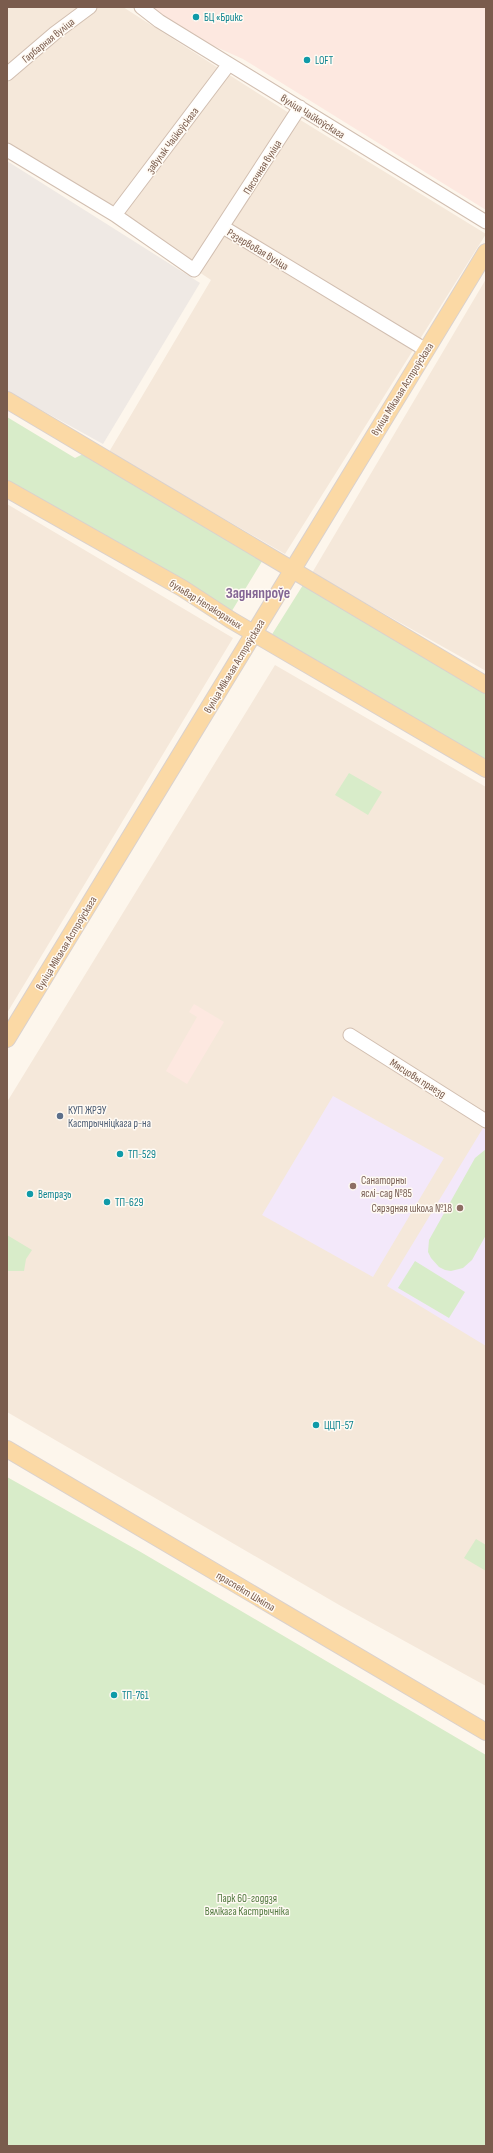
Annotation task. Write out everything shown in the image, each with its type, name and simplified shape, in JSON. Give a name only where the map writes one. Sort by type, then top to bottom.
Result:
[{"type":"main road","name":"вуліца Мікалая Астроўскага","points":[[7,1039],[486,252]]},
{"type":"main road","points":[[7,400],[486,685]]},
{"type":"main road","name":"бульвар Непакораных","points":[[7,489],[182,588],[253,633],[486,769]]},
{"type":"main road","name":"праспект Шміта","points":[[7,1449],[486,1732]]},
{"type":"street","name":"Гарбарная вуліца","points":[[7,74],[55,33],[90,7]]},
{"type":"street","name":"вуліца Чайкоўскага","points":[[141,7],[159,21],[486,222]]},
{"type":"street","name":"завулак Чайкоўскага","points":[[115,215],[229,64]]},
{"type":"street","name":"Пясочная вуліца","points":[[224,227],[300,107]]},
{"type":"street","name":"Рэзервовая вуліца","points":[[7,150],[115,215],[194,270],[224,227],[426,350]]},
{"type":"street","name":"Мясцовы праезд","points":[[350,1035],[486,1121]]},
{"type":"shaded area","points":[[7,7],[123,7],[289,113],[486,234],[285,554],[109,452],[211,280],[7,144]]},
{"type":"shaded area","points":[[149,7],[486,7],[486,210],[243,59],[198,39]]},
{"type":"shaded area","points":[[7,161],[200,283],[103,444],[7,391]]},
{"type":"shaded area","points":[[486,279],[486,671],[312,573]]},
{"type":"shaded area","points":[[7,504],[233,638],[7,1013]]},
{"type":"shaded area","points":[[275,665],[486,787],[486,1686],[341,1606],[7,1412],[7,1102]]},
{"type":"shaded area","points":[[194,1004],[224,1022],[187,1084],[166,1071],[197,1017],[189,1012]]},
{"type":"shaded area","name":"Санаторны яслі-сад №85","points":[[333,1096],[444,1158],[373,1277],[262,1215]]},
{"type":"shaded area","name":"Сярэдняя школа №18","points":[[483,1128],[486,1129],[486,1346],[387,1286]]},
{"type":"green space","points":[[7,417],[75,458],[85,453],[264,558],[230,614],[7,485]]},
{"type":"green space","points":[[303,585],[486,692],[486,764],[271,636]]},
{"type":"green space","points":[[349,773],[382,792],[368,815],[335,795]]},
{"type":"green space","points":[[486,1149],[486,1235],[472,1260],[463,1268],[451,1271],[445,1270],[439,1267],[431,1258],[428,1252],[429,1240],[475,1158]]},
{"type":"green space","points":[[7,1235],[32,1250],[26,1259],[24,1271],[7,1271]]},
{"type":"green space","points":[[415,1261],[465,1292],[449,1318],[398,1288]]},
{"type":"green space","name":"Парк 60-годдзя Вялікага Кастрычніка","points":[[7,1477],[139,1551],[486,1755],[486,2146],[7,2146]]},
{"type":"green space","points":[[476,1539],[486,1545],[486,1571],[464,1558]]},
{"type":"place","name":"БЦ «Брикс","points":[[196,17]]},
{"type":"place","name":"LOFT","points":[[307,60]]},
{"type":"place","name":"КУП ЖРЭУ Кастрычніцкага р-на","points":[[60,1116]]},
{"type":"place","name":"ТП-529","points":[[120,1154]]},
{"type":"place","name":"Санаторны яслі-сад №85","points":[[353,1186]]},
{"type":"place","name":"Ветразь","points":[[30,1194]]},
{"type":"place","name":"ТП-629","points":[[107,1202]]},
{"type":"place","name":"Сярэдняя школа №18","points":[[460,1208]]},
{"type":"place","name":"ЦЦП-57","points":[[316,1425]]},
{"type":"place","name":"ТП-761","points":[[114,1695]]},
{"type":"district","name":"Задняпроўе","points":[[258,593]]}]
